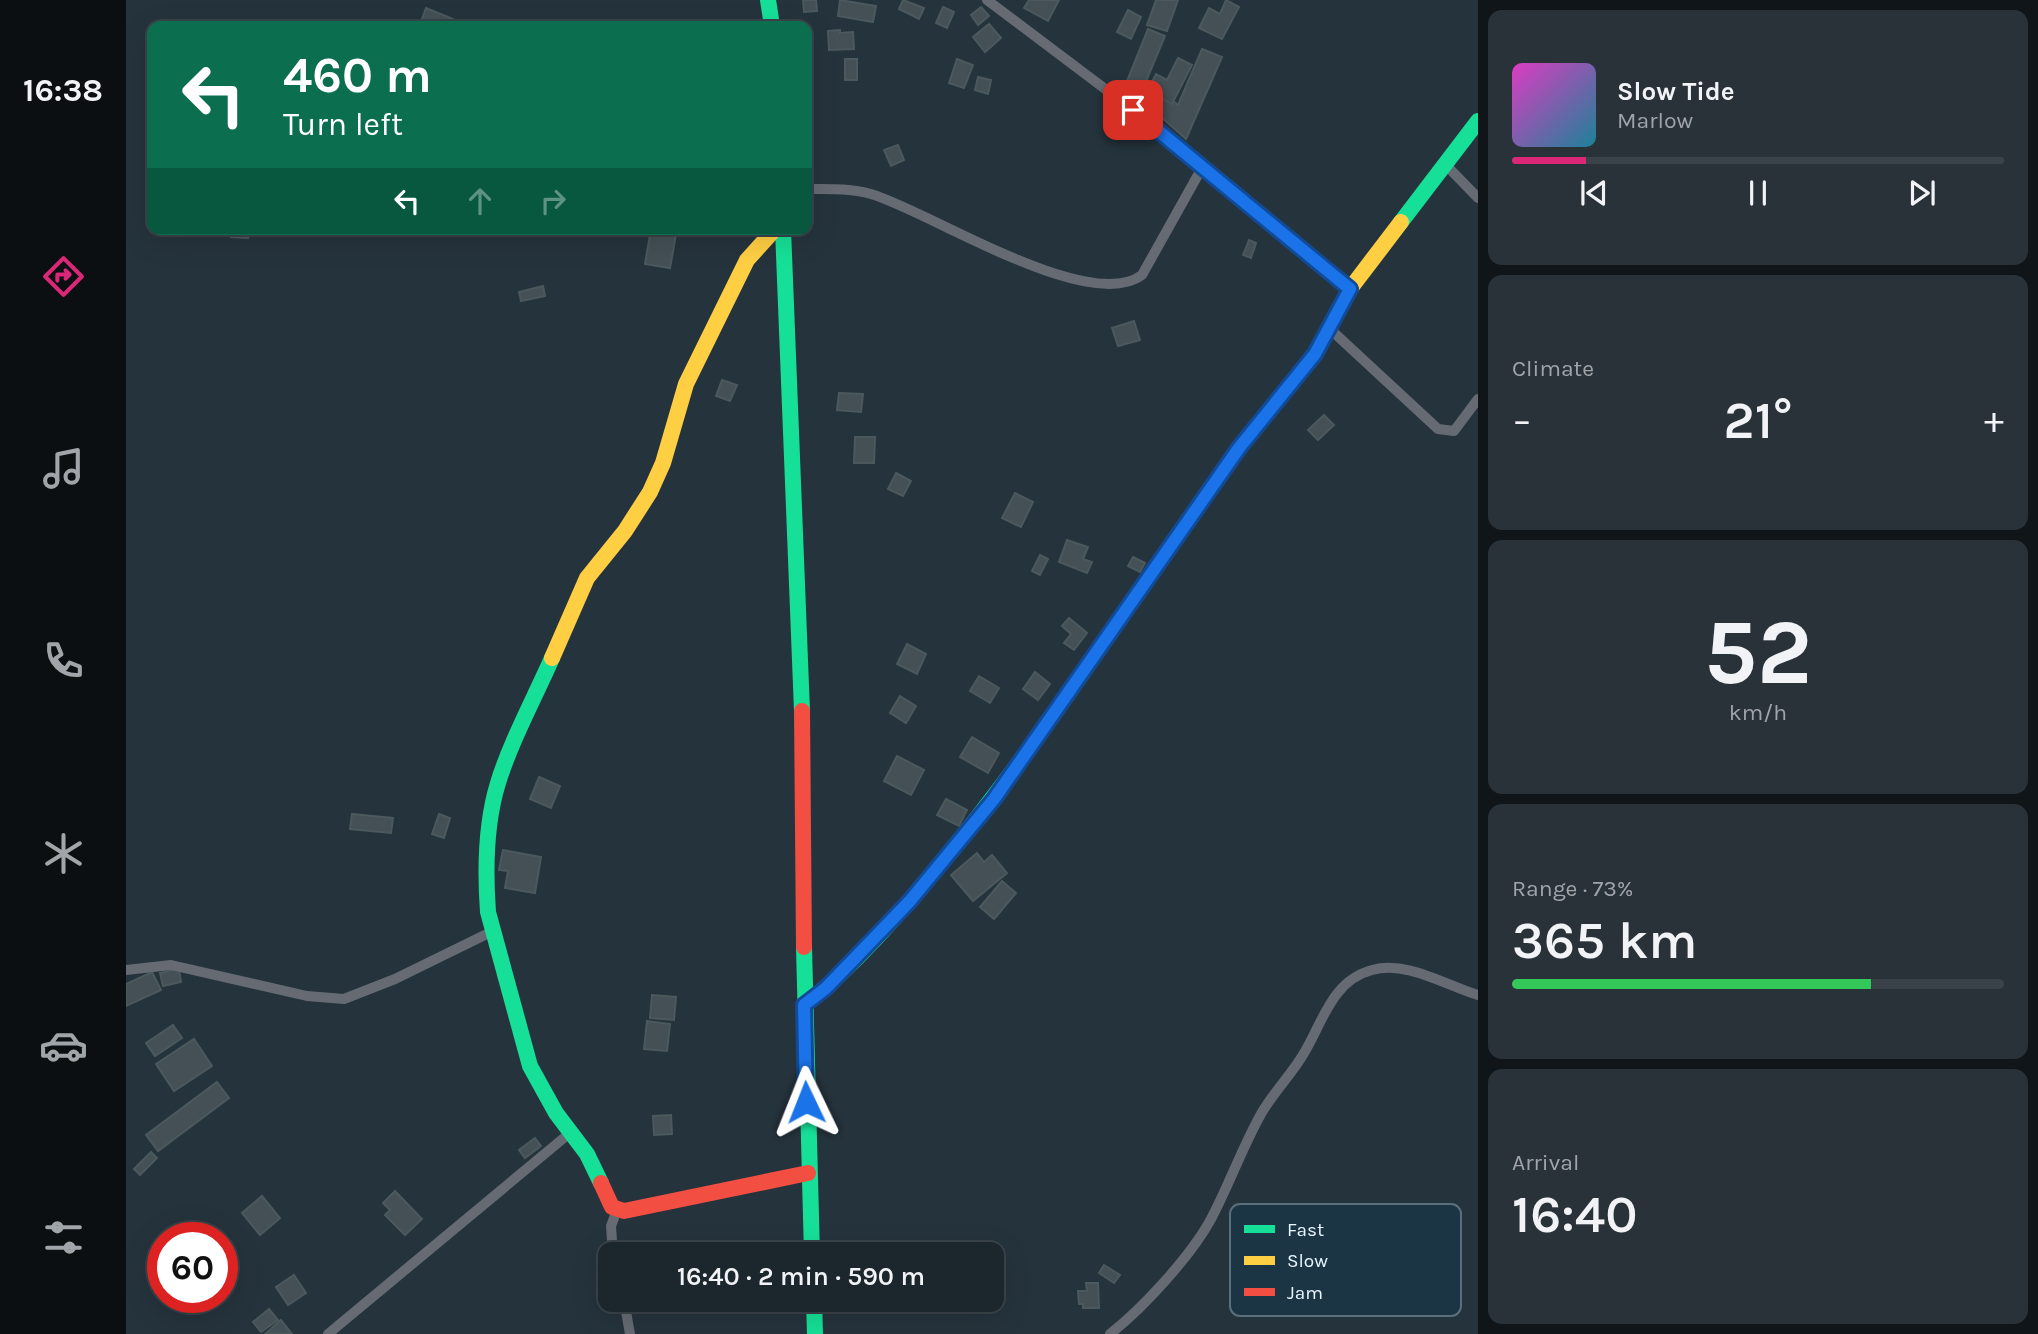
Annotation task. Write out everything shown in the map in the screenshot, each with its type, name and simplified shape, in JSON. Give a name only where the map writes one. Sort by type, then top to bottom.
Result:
[{"type":"street","points":[[768,0],[771,21]]},
{"type":"street","points":[[987,0],[1203,166],[1290,243],[1350,289]]},
{"type":"street","points":[[804,1005],[826,988],[909,902],[976,822],[1214,483],[1301,374],[1330,329],[1350,289],[1478,121]]},
{"type":"street","points":[[1446,165],[1478,198]]},
{"type":"street","points":[[812,189],[841,188],[874,195],[961,236],[1052,272],[1115,286],[1126,285],[1142,275],[1203,166]]},
{"type":"street","points":[[617,1210],[604,1194],[594,1166],[530,1066],[502,955],[493,931],[486,888],[491,822],[499,780],[587,578],[625,531],[650,492],[663,463],[686,384],[710,331],[747,260],[770,235]]},
{"type":"street","points":[[783,235],[802,681],[804,1005],[811,1242]]},
{"type":"street","points":[[1330,329],[1438,429],[1454,430],[1478,399]]},
{"type":"street","points":[[126,970],[171,965],[307,996],[344,999],[395,979],[493,931]]},
{"type":"street","points":[[1110,1334],[1141,1307],[1200,1237],[1263,1111],[1301,1058],[1329,1004],[1351,979],[1378,968],[1399,968],[1478,995]]},
{"type":"street","points":[[328,1334],[571,1132]]},
{"type":"street","points":[[617,1210],[638,1209],[753,1182],[808,1173]]},
{"type":"street","points":[[611,1242],[617,1210]]},
{"type":"street","points":[[626,1312],[630,1334]]},
{"type":"street","points":[[814,1312],[815,1334]]},
{"type":"building","points":[[803,0],[816,0],[817,11],[804,12]]},
{"type":"building","points":[[840,0],[876,6],[873,22],[838,16]]},
{"type":"building","points":[[903,0],[924,8],[919,19],[899,9]]},
{"type":"building","points":[[1029,0],[1059,0],[1048,21],[1024,8]]},
{"type":"building","points":[[1156,0],[1178,0],[1167,31],[1147,25]]},
{"type":"building","points":[[1226,0],[1239,7],[1222,39],[1199,28],[1209,8],[1220,14]]},
{"type":"building","points":[[943,7],[954,12],[947,28],[936,23]]},
{"type":"building","points":[[981,7],[989,16],[978,25],[971,15]]},
{"type":"building","points":[[426,8],[453,19],[427,21],[422,19]]},
{"type":"building","points":[[1128,10],[1141,17],[1131,39],[1117,32]]},
{"type":"building","points":[[989,24],[1001,38],[985,52],[973,37]]},
{"type":"building","points":[[1148,29],[1165,36],[1139,98],[1123,91]]},
{"type":"building","points":[[840,30],[840,33],[853,32],[854,49],[829,50],[828,31]]},
{"type":"building","points":[[1202,49],[1222,57],[1186,139],[1141,99],[1149,81],[1178,105]]},
{"type":"building","points":[[1178,58],[1192,65],[1172,104],[1147,91],[1156,74],[1167,80]]},
{"type":"building","points":[[845,59],[857,59],[857,80],[845,80]]},
{"type":"building","points":[[957,59],[973,65],[964,88],[949,83]]},
{"type":"building","points":[[978,77],[991,80],[988,94],[975,90]]},
{"type":"building","points":[[898,145],[904,160],[891,166],[884,150]]},
{"type":"building","points":[[231,235],[248,235],[248,238]]},
{"type":"building","points":[[650,235],[676,235],[670,268],[645,264]]},
{"type":"building","points":[[1249,240],[1256,243],[1251,258],[1243,255]]},
{"type":"building","points":[[543,286],[545,296],[521,301],[519,292]]},
{"type":"building","points":[[1134,321],[1140,340],[1118,346],[1112,328]]},
{"type":"building","points":[[722,380],[737,385],[730,401],[716,396]]},
{"type":"building","points":[[839,393],[863,394],[861,412],[837,410]]},
{"type":"building","points":[[1324,415],[1334,425],[1318,440],[1308,430]]},
{"type":"building","points":[[855,437],[875,437],[874,463],[854,463]]},
{"type":"building","points":[[896,473],[911,481],[903,496],[888,489]]},
{"type":"building","points":[[1015,493],[1033,502],[1021,527],[1002,518]]},
{"type":"building","points":[[1067,540],[1088,547],[1083,559],[1092,562],[1087,573],[1059,562]]},
{"type":"building","points":[[1040,555],[1048,559],[1040,575],[1032,571]]},
{"type":"building","points":[[1133,557],[1145,563],[1140,572],[1128,566]]},
{"type":"building","points":[[1069,618],[1087,633],[1074,650],[1064,643],[1071,634],[1062,626]]},
{"type":"building","points":[[907,644],[926,654],[917,674],[897,664]]},
{"type":"building","points":[[1035,672],[1050,684],[1038,700],[1023,689]]},
{"type":"building","points":[[979,676],[999,688],[990,703],[970,691]]},
{"type":"building","points":[[900,696],[916,706],[906,723],[890,713]]},
{"type":"building","points":[[972,737],[999,753],[988,773],[960,757]]},
{"type":"building","points":[[897,756],[924,770],[911,795],[884,781]]},
{"type":"building","points":[[539,777],[560,786],[551,808],[530,799]]},
{"type":"building","points":[[946,799],[967,810],[959,826],[937,815]]},
{"type":"building","points":[[352,814],[393,818],[391,833],[350,829]]},
{"type":"building","points":[[439,814],[450,818],[444,838],[432,834]]},
{"type":"building","points":[[503,850],[541,857],[535,893],[505,888],[508,871],[499,870]]},
{"type":"building","points":[[977,853],[984,862],[992,855],[1007,873],[973,901],[951,875]]},
{"type":"building","points":[[1002,881],[1016,893],[994,919],[980,907]]},
{"type":"building","points":[[179,969],[181,982],[163,986],[160,973]]},
{"type":"building","points":[[152,972],[161,990],[126,1006],[126,984]]},
{"type":"building","points":[[652,995],[676,997],[674,1020],[650,1018]]},
{"type":"building","points":[[647,1021],[670,1024],[667,1051],[644,1049]]},
{"type":"building","points":[[173,1025],[182,1038],[155,1056],[146,1043]]},
{"type":"building","points":[[194,1039],[212,1066],[174,1091],[156,1064]]},
{"type":"building","points":[[217,1082],[229,1098],[158,1151],[146,1135]]},
{"type":"building","points":[[671,1115],[672,1134],[654,1135],[653,1116]]},
{"type":"building","points":[[535,1138],[541,1146],[525,1158],[519,1150]]},
{"type":"building","points":[[151,1152],[157,1158],[140,1175],[134,1169]]},
{"type":"building","points":[[395,1191],[422,1219],[405,1235],[385,1215],[390,1210],[383,1203]]},
{"type":"building","points":[[262,1196],[280,1218],[260,1235],[242,1213]]},
{"type":"building","points":[[1104,1265],[1120,1275],[1114,1283],[1099,1273]]},
{"type":"building","points":[[294,1275],[306,1293],[288,1305],[276,1287]]},
{"type":"building","points":[[1086,1283],[1098,1283],[1099,1308],[1083,1308],[1083,1304],[1079,1304],[1078,1291],[1087,1291]]},
{"type":"building","points":[[269,1309],[278,1320],[261,1332],[253,1322]]},
{"type":"building","points":[[281,1320],[292,1334],[265,1334]]},
{"type":"traffic: fast","points":[[768,0],[771,21]]},
{"type":"traffic: fast","points":[[1401,222],[1478,121]]},
{"type":"traffic: fast","points":[[783,235],[802,711]]},
{"type":"traffic: fast","points":[[804,1005],[841,974],[876,939],[971,825],[1060,706],[1173,542]]},
{"type":"traffic: fast","points":[[552,658],[509,752],[494,798],[487,847],[488,912],[530,1066],[556,1113],[587,1154],[601,1183]]},
{"type":"traffic: fast","points":[[804,947],[812,1242]]},
{"type":"traffic: fast","points":[[814,1312],[815,1334]]},
{"type":"traffic: slow","points":[[1173,542],[1239,448],[1315,354],[1350,289],[1401,222]]},
{"type":"traffic: slow","points":[[552,658],[587,578],[625,531],[650,492],[663,463],[686,384],[747,260],[770,235]]},
{"type":"traffic: jam","points":[[802,711],[804,947]]},
{"type":"traffic: jam","points":[[601,1183],[612,1207],[624,1211],[808,1173]]},
{"type":"route","points":[[806,1102],[804,1005],[826,988],[909,902],[994,799],[1239,448],[1315,354],[1350,289],[1290,243],[1222,181],[1133,110]]}]
